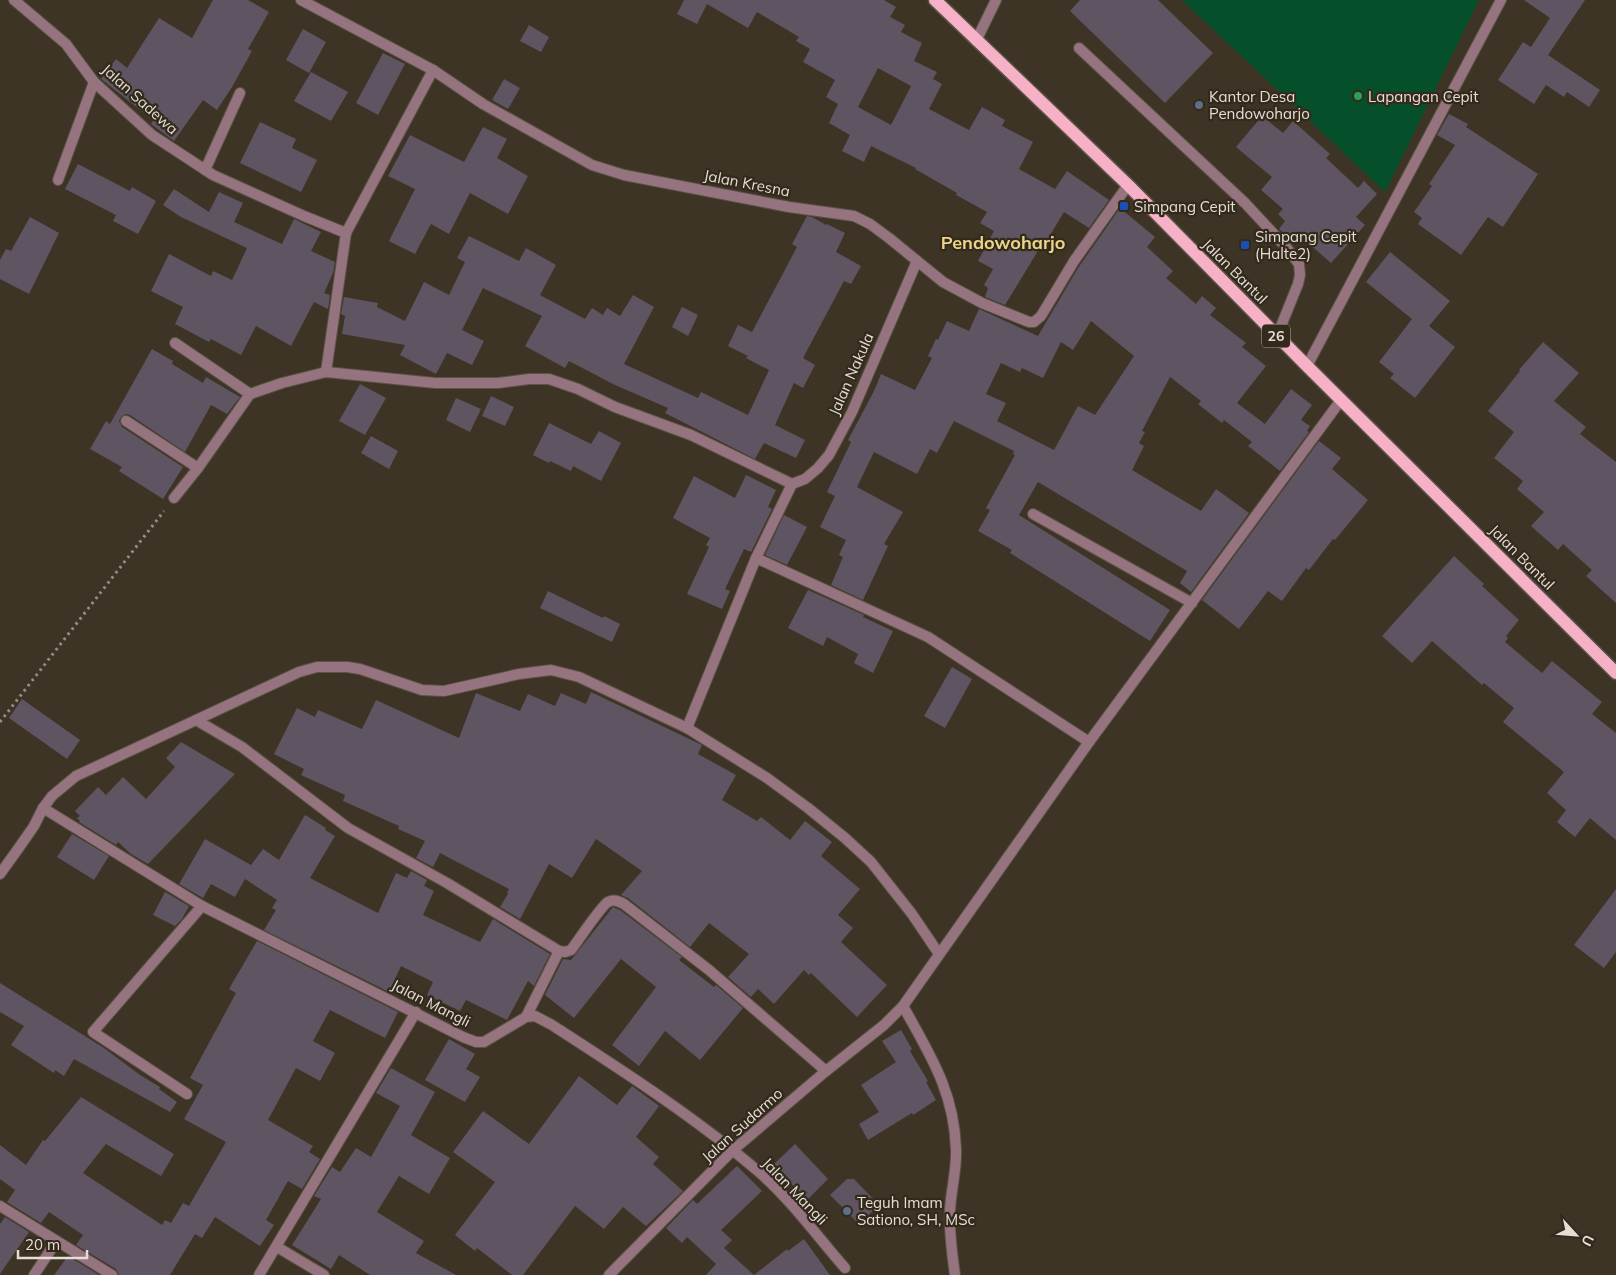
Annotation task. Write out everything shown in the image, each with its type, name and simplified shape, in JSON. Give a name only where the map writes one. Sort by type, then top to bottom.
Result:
[{"type":"main road","name":"Jalan Bantul","points":[[935,0],[1128,185],[1616,674]]},
{"type":"street","name":"Jalan Sadewa","points":[[14,0],[66,44],[94,82],[152,134],[205,170],[304,216],[346,233]]},
{"type":"street","name":"Jalan Kresna","points":[[301,0],[320,4],[433,70],[483,104],[592,165],[624,175],[790,207],[854,216],[870,224],[943,282],[982,303],[1012,316],[1034,322],[1044,312],[1074,261],[1128,185]]},
{"type":"street","points":[[976,41],[996,0]]},
{"type":"street","points":[[1307,366],[1501,0]]},
{"type":"street","points":[[1079,48],[1244,203],[1286,247],[1299,264],[1300,275],[1298,284],[1277,336]]},
{"type":"street","points":[[326,372],[346,233],[433,70]]},
{"type":"street","points":[[58,180],[94,82]]},
{"type":"street","points":[[205,170],[240,92]]},
{"type":"street","name":"Jalan Nakula","points":[[792,484],[812,474],[829,455],[852,412],[917,261]]},
{"type":"street","points":[[175,343],[250,394]]},
{"type":"street","points":[[174,498],[198,468],[250,394],[282,383],[326,372],[434,383],[498,384],[529,379],[549,380],[578,389],[615,407],[691,435],[792,484],[756,558],[687,728]]},
{"type":"street","name":"Jalan Sudarmo","points":[[609,1275],[732,1151],[826,1070],[884,1025],[903,1006],[1089,742],[1341,400]]},
{"type":"street","points":[[126,422],[198,468]]},
{"type":"street","points":[[1033,514],[1192,603]]},
{"type":"street","points":[[756,558],[928,637],[1089,742]]},
{"type":"street","points":[[0,874],[34,826],[43,808],[52,796],[76,776],[299,672],[317,667],[331,666],[360,668],[422,690],[444,691],[519,674],[551,670],[579,677],[687,728],[767,778],[845,838],[871,862],[912,914],[939,954]]},
{"type":"street","points":[[196,720],[242,747],[348,828],[447,883],[559,951],[571,950],[603,907],[610,901],[616,900],[624,904],[709,970],[826,1070]]},
{"type":"street","name":"Jalan Mangli","points":[[43,808],[202,906],[464,1037],[476,1042],[484,1042],[526,1016],[535,1016],[552,1025],[660,1095],[760,1173],[781,1194],[845,1268]]},
{"type":"street","points":[[187,1094],[92,1032],[202,906]]},
{"type":"street","points":[[526,1016],[559,951]]},
{"type":"street","points":[[903,1006],[933,1059],[948,1095],[952,1112],[956,1151],[950,1212],[955,1275]]},
{"type":"street","points":[[259,1275],[416,1012]]},
{"type":"street","points":[[0,1206],[112,1275]]},
{"type":"street","points":[[34,1275],[56,1242]]},
{"type":"street","points":[[276,1247],[324,1275]]},
{"type":"path","points":[[0,722],[174,498]]},
{"type":"green space","name":"Lapangan Cepit","points":[[1182,0],[1479,0],[1385,192]]},
{"type":"building","points":[[213,0],[248,0],[269,12],[248,49],[252,51],[217,110],[203,100],[174,141],[151,124],[153,120],[101,79],[116,59],[127,68],[159,18],[192,38]]},
{"type":"building","points":[[684,0],[884,0],[896,7],[890,17],[905,25],[901,32],[922,43],[914,61],[937,72],[933,79],[942,84],[929,109],[969,130],[982,107],[1005,120],[1002,126],[1033,142],[1019,169],[1055,189],[1067,171],[1109,200],[1089,228],[1064,212],[1005,305],[985,297],[988,288],[984,285],[993,269],[978,261],[994,231],[980,223],[987,212],[956,195],[957,193],[916,168],[871,146],[864,162],[842,151],[850,135],[829,123],[838,104],[826,97],[835,80],[803,62],[810,49],[796,41],[799,37],[757,12],[748,28],[707,4],[697,24],[677,14]],"holes":[[[878,68],[911,86],[891,125],[858,107]]]},
{"type":"building","points":[[1080,0],[1158,0],[1213,53],[1165,103],[1070,11]]},
{"type":"building","points":[[1524,0],[1585,0],[1548,55],[1600,90],[1589,107],[1567,92],[1564,97],[1546,85],[1534,104],[1498,80],[1523,42],[1531,47],[1550,18]]},
{"type":"building","points":[[529,25],[549,37],[541,52],[520,41]]},
{"type":"building","points":[[303,29],[326,42],[309,73],[286,60]]},
{"type":"building","points":[[383,53],[405,64],[378,115],[356,103]]},
{"type":"building","points":[[311,72],[348,92],[331,121],[294,101]]},
{"type":"building","points":[[504,79],[520,88],[508,109],[492,100]]},
{"type":"building","points":[[1449,114],[1468,124],[1466,127],[1538,174],[1503,227],[1488,217],[1461,255],[1418,224],[1422,218],[1414,212],[1432,186],[1429,184],[1455,145],[1437,135]]},
{"type":"building","points":[[1262,116],[1283,133],[1293,121],[1330,154],[1326,158],[1358,188],[1364,181],[1377,194],[1356,217],[1365,225],[1331,263],[1299,235],[1293,242],[1279,229],[1285,221],[1278,214],[1283,209],[1261,190],[1272,177],[1236,147]]},
{"type":"building","points":[[260,122],[296,139],[292,148],[317,160],[301,192],[240,163]]},
{"type":"building","points":[[483,127],[507,139],[497,158],[528,176],[508,214],[470,193],[449,234],[431,224],[415,254],[389,241],[415,189],[388,176],[410,135],[464,162]]},
{"type":"building","points":[[78,164],[130,191],[132,187],[156,201],[138,234],[113,221],[116,215],[65,189]]},
{"type":"building","points":[[174,189],[209,212],[219,192],[243,203],[234,222],[282,244],[294,219],[321,232],[311,251],[335,262],[333,273],[324,293],[330,295],[328,309],[314,302],[291,346],[256,326],[241,355],[211,339],[209,342],[175,324],[183,307],[151,291],[169,254],[211,276],[213,271],[232,280],[247,248],[181,217],[163,205]]},
{"type":"building","points":[[1120,208],[1155,237],[1147,247],[1173,271],[1166,278],[1196,304],[1202,296],[1216,308],[1210,315],[1246,343],[1242,347],[1266,366],[1237,403],[1265,424],[1291,389],[1312,405],[1301,420],[1310,426],[1307,431],[1309,432],[1280,471],[1248,446],[1252,442],[1224,420],[1222,423],[1198,404],[1201,401],[1170,377],[1142,431],[1145,432],[1139,443],[1144,446],[1132,470],[1201,511],[1216,489],[1249,513],[1191,592],[1180,583],[1187,571],[1038,482],[1019,515],[1170,610],[1150,641],[1010,553],[1012,550],[978,531],[990,510],[986,508],[1015,455],[1013,454],[1014,451],[954,421],[937,453],[930,449],[917,474],[874,452],[857,487],[903,512],[884,544],[888,546],[863,600],[831,585],[843,557],[839,555],[846,540],[820,527],[835,496],[827,492],[851,442],[848,440],[881,374],[915,390],[932,358],[928,356],[947,321],[969,331],[979,309],[1038,336],[1078,268]],"holes":[[[1091,321],[1134,356],[1095,415],[1078,406],[1054,450],[997,421],[1006,403],[986,394],[1001,363],[1020,372],[1022,368],[1043,378],[1061,342],[1073,350]]]},
{"type":"building","points":[[807,216],[845,233],[836,252],[861,266],[851,284],[844,281],[803,358],[815,365],[803,388],[794,383],[775,425],[805,440],[796,458],[764,443],[755,459],[665,413],[668,408],[615,385],[569,361],[565,368],[525,346],[542,316],[483,288],[462,330],[484,341],[472,365],[447,353],[436,374],[400,355],[405,345],[342,334],[345,316],[341,314],[344,297],[378,303],[377,307],[405,321],[424,282],[449,295],[465,262],[457,258],[469,236],[519,261],[526,248],[556,265],[540,295],[585,319],[592,308],[603,315],[607,308],[620,316],[633,295],[654,307],[624,364],[698,398],[701,392],[748,415],[769,370],[728,346],[738,325],[752,332],[797,247],[792,244]]},
{"type":"building","points":[[30,217],[59,233],[29,294],[0,279],[0,260],[6,249],[11,251]]},
{"type":"building","points":[[1390,252],[1450,301],[1429,326],[1455,347],[1415,398],[1390,378],[1394,374],[1379,362],[1412,319],[1366,282]]},
{"type":"building","points":[[682,307],[698,315],[688,336],[672,327]]},
{"type":"building","points":[[1543,342],[1579,373],[1554,401],[1586,427],[1580,434],[1616,462],[1616,603],[1586,576],[1592,570],[1563,544],[1558,550],[1531,526],[1544,512],[1517,489],[1523,481],[1494,458],[1514,432],[1488,411]]},
{"type":"building","points":[[152,349],[173,361],[172,364],[203,383],[206,377],[240,397],[227,414],[211,405],[185,452],[130,415],[126,414],[121,417],[119,421],[122,427],[183,467],[163,499],[119,471],[122,467],[90,449],[106,421],[110,424]]},
{"type":"building","points":[[360,384],[386,398],[365,435],[339,421]]},
{"type":"building","points":[[491,396],[514,407],[505,426],[482,416]]},
{"type":"building","points":[[456,398],[481,409],[470,432],[446,420]]},
{"type":"building","points":[[549,423],[591,444],[599,431],[621,443],[601,481],[573,466],[571,471],[533,455]]},
{"type":"building","points":[[371,436],[398,451],[389,469],[361,453]]},
{"type":"building","points":[[1319,441],[1341,458],[1332,469],[1368,500],[1335,540],[1333,539],[1309,570],[1306,568],[1282,601],[1268,591],[1239,629],[1202,600]]},
{"type":"building","points":[[746,475],[776,490],[768,507],[772,509],[751,552],[744,549],[725,589],[730,591],[722,609],[687,594],[709,547],[706,545],[710,538],[673,518],[694,476],[735,498]]},
{"type":"building","points":[[784,515],[807,527],[787,565],[765,555]]},
{"type":"building","points":[[1454,556],[1484,584],[1482,586],[1519,620],[1506,636],[1508,638],[1505,642],[1542,673],[1552,661],[1602,702],[1592,714],[1616,733],[1616,840],[1590,818],[1575,837],[1557,822],[1566,810],[1547,793],[1564,772],[1503,722],[1514,708],[1484,683],[1482,685],[1432,641],[1412,663],[1382,636]]},
{"type":"building","points":[[808,590],[864,615],[863,617],[893,631],[873,673],[854,663],[858,654],[827,637],[823,646],[788,628]]},
{"type":"building","points":[[548,591],[603,618],[604,616],[620,624],[612,642],[540,608]]},
{"type":"building","points":[[952,667],[972,679],[945,728],[924,716]]},
{"type":"building","points":[[591,692],[702,745],[698,754],[736,775],[722,800],[757,821],[761,817],[790,840],[805,821],[832,842],[821,856],[860,889],[838,915],[853,928],[841,942],[887,985],[857,1017],[811,973],[809,975],[804,970],[774,1004],[758,989],[751,997],[728,977],[749,954],[709,923],[690,947],[628,898],[621,895],[642,871],[596,839],[572,878],[549,864],[520,919],[500,907],[509,889],[440,853],[433,867],[416,858],[425,841],[398,829],[399,826],[343,801],[345,795],[301,775],[304,769],[274,754],[297,708],[315,717],[318,710],[362,729],[376,700],[459,738],[476,693],[520,711],[528,694],[555,706],[561,693],[586,704]]},
{"type":"building","points":[[22,699],[80,740],[67,759],[9,718]]},
{"type":"building","points":[[181,742],[235,774],[148,864],[131,854],[118,842],[116,845],[79,822],[77,818],[80,816],[75,811],[98,787],[106,795],[123,777],[146,799],[175,767],[166,758]]},
{"type":"building","points":[[305,815],[335,836],[310,878],[378,913],[396,873],[407,878],[411,871],[427,880],[424,886],[434,891],[423,915],[480,942],[493,919],[550,954],[534,986],[528,981],[507,1020],[466,1000],[460,1011],[427,995],[433,982],[401,966],[389,992],[264,930],[276,910],[272,908],[277,900],[245,879],[235,897],[211,884],[203,898],[179,884],[205,839],[251,865],[263,849],[279,860]]},
{"type":"building","points":[[72,834],[109,856],[94,880],[57,857]]},
{"type":"building","points":[[1616,889],[1616,952],[1604,968],[1574,945]]},
{"type":"building","points":[[165,892],[189,906],[182,919],[175,926],[153,915]]},
{"type":"building","points":[[613,907],[620,910],[682,957],[679,960],[714,987],[716,985],[743,1008],[700,1060],[665,1031],[639,1066],[612,1045],[656,987],[621,959],[574,1018],[545,995],[563,959],[571,960]]},
{"type":"building","points":[[257,941],[398,1012],[385,1038],[330,1010],[313,1041],[335,1053],[320,1081],[296,1068],[268,1120],[313,1146],[309,1152],[320,1159],[302,1189],[288,1181],[266,1220],[274,1225],[260,1246],[215,1217],[202,1238],[195,1234],[170,1275],[119,1275],[116,1269],[76,1245],[83,1235],[49,1212],[41,1223],[7,1202],[15,1190],[0,1179],[0,1145],[26,1165],[43,1140],[45,1141],[81,1097],[174,1154],[161,1176],[106,1144],[83,1173],[162,1225],[165,1220],[171,1223],[183,1203],[189,1206],[226,1142],[184,1119],[203,1085],[190,1078],[236,993],[229,989]]},
{"type":"building","points":[[0,983],[104,1048],[140,1075],[160,1087],[159,1089],[177,1102],[170,1112],[74,1059],[64,1076],[55,1070],[54,1073],[11,1045],[24,1026],[0,1012]]},
{"type":"building","points":[[901,1030],[936,1100],[868,1140],[859,1124],[879,1112],[861,1085],[896,1062],[882,1041]]},
{"type":"building","points":[[449,1039],[475,1054],[466,1069],[480,1077],[465,1102],[425,1080]]},
{"type":"building","points":[[391,1068],[435,1092],[411,1135],[450,1158],[429,1194],[399,1176],[377,1212],[424,1241],[416,1253],[456,1275],[370,1275],[339,1255],[331,1269],[292,1245],[321,1199],[314,1196],[332,1167],[340,1172],[356,1148],[371,1157],[400,1106],[376,1093]]},
{"type":"building","points":[[579,1076],[617,1105],[632,1086],[659,1106],[636,1137],[659,1157],[653,1164],[683,1191],[646,1226],[623,1207],[604,1229],[575,1206],[523,1275],[512,1275],[477,1248],[475,1251],[455,1235],[495,1182],[453,1152],[483,1111],[529,1144]]},
{"type":"building","points":[[795,1144],[828,1179],[807,1200],[773,1165]]},
{"type":"building","points":[[737,1166],[762,1191],[721,1230],[732,1240],[724,1248],[754,1275],[706,1275],[716,1264],[687,1237],[682,1243],[666,1228],[693,1200],[697,1204]]},
{"type":"building","points":[[847,1179],[854,1179],[879,1205],[859,1224],[830,1195]]},
{"type":"building","points":[[5,1217],[29,1232],[0,1274],[0,1224]]},
{"type":"building","points":[[804,1239],[830,1275],[754,1275],[787,1249],[788,1251]]},
{"type":"building","points":[[68,1256],[99,1275],[54,1275]]},
{"type":"place","name":"Lapangan Cepit","points":[[1358,96]]},
{"type":"place","name":"Kantor Desa Pendowoharjo","points":[[1199,105]]},
{"type":"place","name":"Simpang Cepit","points":[[1124,206]]},
{"type":"place","name":"Simpang Cepit (Halte2)","points":[[1245,245]]},
{"type":"place","name":"Teguh Imam Sationo, SH, MSc","points":[[847,1211]]},
{"type":"district","name":"Pendowoharjo","points":[[1003,242]]}]
